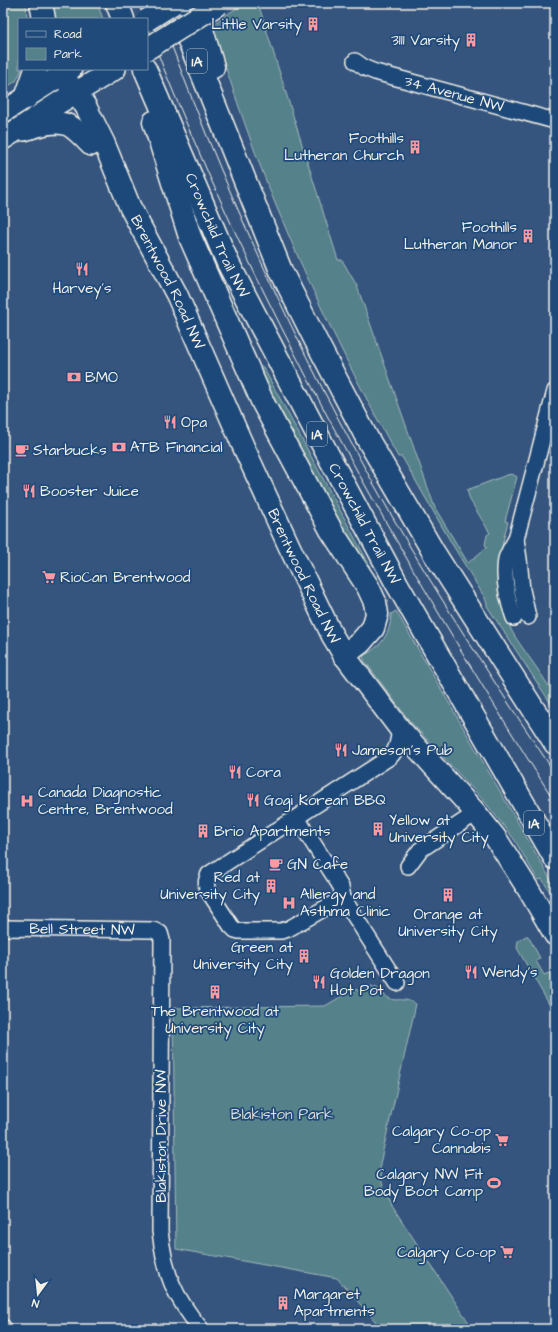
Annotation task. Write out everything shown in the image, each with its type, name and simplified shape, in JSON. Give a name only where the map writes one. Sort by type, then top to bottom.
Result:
[{"type":"highway","name":"1A","points":[[174,3],[280,271],[315,339],[367,438],[434,553],[555,743]]},
{"type":"highway","points":[[194,3],[216,79],[220,119]]},
{"type":"highway","points":[[26,98],[36,70]]},
{"type":"highway","points":[[138,70],[190,237],[263,403],[331,530],[368,587],[375,602],[377,614],[373,628],[360,643],[344,655]]},
{"type":"highway","name":"Crowchild Trail NW","points":[[145,70],[228,263],[397,584],[555,858]]},
{"type":"street","points":[[148,19],[174,3]]},
{"type":"street","points":[[148,48],[220,3]]},
{"type":"street","name":"34 Avenue NW","points":[[355,61],[365,68],[375,72],[555,121]]},
{"type":"street","points":[[8,136],[71,95],[113,70]]},
{"type":"street","points":[[3,112],[26,98],[63,71]]},
{"type":"street","name":"Brentwood Road NW","points":[[63,71],[91,145],[98,156],[118,176]]},
{"type":"street","name":"Brentwood Road NW","points":[[71,95],[86,106],[101,137],[130,207],[177,295],[244,448],[328,628],[344,655],[400,729],[476,813],[499,844],[555,935]]},
{"type":"street","points":[[8,136],[44,125],[60,124],[69,126],[91,145]]},
{"type":"street","points":[[521,618],[522,590],[520,559],[516,539],[555,391]]},
{"type":"street","points":[[343,898],[288,929],[281,931],[239,931],[231,926],[207,889],[206,879],[209,874],[390,757],[398,744],[400,729]]},
{"type":"street","points":[[408,866],[420,850],[476,813]]},
{"type":"street","points":[[297,818],[341,887],[343,898],[397,983]]},
{"type":"street","name":"Bell Street NW","points":[[3,928],[153,930],[160,933]]},
{"type":"street","name":"Blakiston Drive NW","points":[[160,933],[162,940],[160,1231],[162,1249],[169,1276],[178,1299],[201,1329]]},
{"type":"green space","points":[[3,3],[26,3],[27,18],[18,18],[18,70],[22,70],[16,81],[3,90]]},
{"type":"green space","points":[[52,3],[97,3],[103,18],[55,18]]},
{"type":"green space","points":[[244,3],[258,3],[338,260],[342,260],[357,286],[435,508],[468,563],[487,547],[485,545],[487,535],[490,533],[470,500],[467,490],[507,475],[512,474],[517,477],[505,521],[508,522],[499,571],[501,602],[513,632],[554,694],[555,710],[487,606],[485,598],[402,457],[398,457],[339,344],[275,204],[237,102],[212,25]]},
{"type":"green space","points":[[263,367],[370,566],[365,568],[358,559],[255,369]]},
{"type":"green space","points":[[396,611],[555,887],[555,900],[542,879],[538,880],[514,839],[485,802],[408,719],[364,660],[363,656],[375,649],[387,634],[391,614]]},
{"type":"green space","points":[[528,936],[540,958],[536,961],[544,975],[549,973],[555,983],[555,1008],[549,1004],[517,948],[518,941]]},
{"type":"green space","name":"Blakiston Park","points":[[370,986],[379,989],[388,998],[394,1000],[407,1000],[416,1004],[380,1164],[382,1183],[392,1206],[473,1329],[382,1329],[337,1278],[176,1249],[173,1008],[325,1006],[354,989],[360,991]]},
{"type":"tram line","points":[[138,3],[144,18]]},
{"type":"tram line","points":[[156,3],[180,68],[233,198],[261,262],[322,388],[389,511],[429,578],[555,773]]},
{"type":"tram line","points":[[148,28],[188,128],[233,228],[281,326],[332,424],[440,615],[555,802]]},
{"type":"place","name":"Little Varsity","points":[[313,24]]},
{"type":"place","name":"3111 Varsity","points":[[471,40]]},
{"type":"place","name":"Foothills Lutheran Church","points":[[415,147]]},
{"type":"place","name":"Foothills Lutheran Manor","points":[[528,236]]},
{"type":"place","name":"Harvey's","points":[[82,269]]},
{"type":"place","name":"BMO","points":[[74,377]]},
{"type":"place","name":"Opa","points":[[170,422]]},
{"type":"place","name":"ATB Financial","points":[[119,447]]},
{"type":"place","name":"Starbucks","points":[[22,450]]},
{"type":"place","name":"Booster Juice","points":[[29,491]]},
{"type":"place","name":"RioCan Brentwood","points":[[49,577]]},
{"type":"place","name":"Jameson's Pub","points":[[341,750]]},
{"type":"place","name":"Cora","points":[[235,772]]},
{"type":"place","name":"Gogi Korean BBQ","points":[[253,800]]},
{"type":"place","name":"Canada Diagnostic Centre, Brentwood","points":[[27,801]]},
{"type":"place","name":"Yellow at University City","points":[[378,829]]},
{"type":"place","name":"Brio Apartments","points":[[203,831]]},
{"type":"place","name":"GN Cafe","points":[[276,864]]},
{"type":"place","name":"Red at University City","points":[[271,886]]},
{"type":"place","name":"Orange at University City","points":[[448,895]]},
{"type":"place","name":"Allergy and Asthma Clinic","points":[[289,903]]},
{"type":"place","name":"Green at University City","points":[[304,956]]},
{"type":"place","name":"Wendy's","points":[[471,972]]},
{"type":"place","name":"Golden Dragon Hot Pot","points":[[319,982]]},
{"type":"place","name":"The Brentwood at University City","points":[[215,992]]},
{"type":"place","name":"Calgary Co-op Cannabis","points":[[502,1140]]},
{"type":"place","name":"Calgary NW Fit Body Boot Camp","points":[[494,1183]]},
{"type":"place","name":"Calgary Co-op","points":[[507,1252]]},
{"type":"place","name":"Margaret Apartments","points":[[283,1303]]}]
